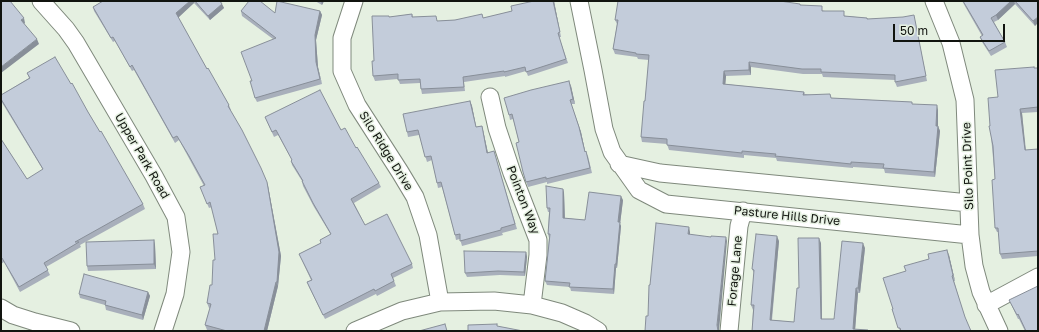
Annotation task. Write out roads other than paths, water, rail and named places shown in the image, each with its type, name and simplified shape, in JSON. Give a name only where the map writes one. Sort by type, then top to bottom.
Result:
[{"type":"street","name":"Upper Park Road","points":[[41,1],[66,29],[76,43],[154,176],[176,217],[181,252],[175,294],[163,331]]},
{"type":"street","name":"Silo Ridge Drive","points":[[354,1],[342,38],[342,71],[357,105],[415,197],[428,234],[440,302]]},
{"type":"street","name":"Pasture Hills Drive","points":[[579,1],[604,129],[612,152],[619,164],[639,190],[666,204],[970,234]]},
{"type":"street","name":"Silo Point Drive","points":[[934,1],[951,43],[965,100],[970,234],[974,266],[981,292],[999,331]]},
{"type":"street","name":"Pointon Way","points":[[490,97],[497,128],[512,173],[538,240],[538,255],[532,305]]},
{"type":"street","points":[[619,164],[660,173],[969,203]]},
{"type":"street","name":"Forage Lane","points":[[729,331],[739,226],[743,211]]},
{"type":"street","points":[[986,305],[1038,277]]},
{"type":"street","points":[[355,331],[402,311],[440,302],[494,301],[532,305],[562,313],[585,323],[598,331]]},
{"type":"street","points":[[1,308],[13,315],[70,331]]}]
